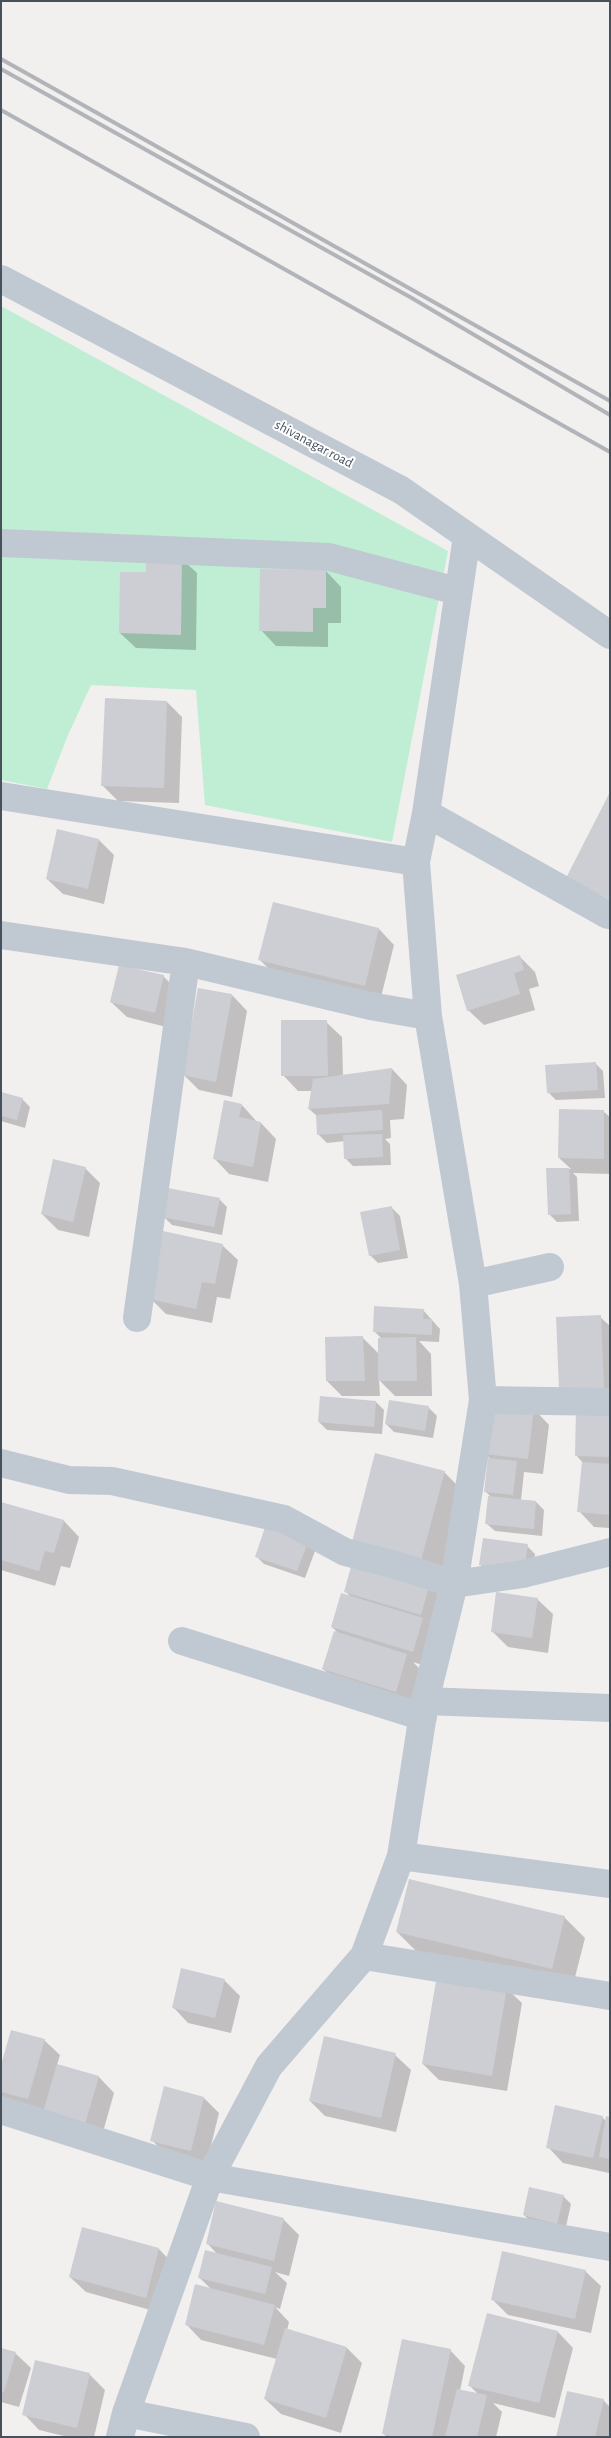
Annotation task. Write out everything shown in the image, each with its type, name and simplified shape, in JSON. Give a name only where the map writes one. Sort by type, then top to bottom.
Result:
[{"type":"street","name":"shivanagar road","points":[[1,279],[401,490],[610,635]]},
{"type":"street","points":[[246,2437],[123,2425],[210,2177],[269,2066],[364,1956],[401,1856],[424,1709],[454,1584],[483,1400],[473,1284],[428,1016],[416,862],[426,813],[457,591],[467,536]]},
{"type":"street","points":[[1,543],[329,557],[457,591]]},
{"type":"street","points":[[1,796],[416,862]]},
{"type":"street","points":[[426,813],[608,915]]},
{"type":"street","points":[[1,935],[186,962],[370,1006],[428,1016]]},
{"type":"street","points":[[137,1318],[186,962]]},
{"type":"street","points":[[473,1284],[550,1267]]},
{"type":"street","points":[[483,1400],[610,1402]]},
{"type":"street","points":[[1,1463],[69,1480],[112,1481],[284,1518],[345,1552],[396,1565],[454,1584],[523,1574],[610,1552]]},
{"type":"street","points":[[182,1641],[424,1709],[610,1708]]},
{"type":"street","points":[[401,1856],[610,1884]]},
{"type":"street","points":[[364,1956],[610,1996]]},
{"type":"street","points":[[1,2110],[210,2177],[610,2248]]},
{"type":"green space","points":[[1,306],[448,551],[392,842],[205,805],[196,690],[91,685],[68,735],[47,789],[1,780]]},
{"type":"building","points":[[146,556],[182,556],[181,635],[119,633],[120,572],[146,572]]},
{"type":"building","points":[[260,569],[326,570],[326,608],[313,608],[313,632],[259,631]]},
{"type":"building","points":[[105,698],[167,701],[164,788],[101,786]]},
{"type":"building","points":[[610,792],[610,900],[566,878]]},
{"type":"building","points":[[57,829],[99,839],[88,889],[46,879]]},
{"type":"building","points":[[273,902],[379,928],[365,986],[258,960]]},
{"type":"building","points":[[520,955],[524,970],[514,973],[520,994],[467,1011],[456,975]]},
{"type":"building","points":[[119,965],[164,975],[155,1013],[110,1002]]},
{"type":"building","points":[[198,988],[232,994],[216,1082],[182,1075]]},
{"type":"building","points":[[281,1020],[327,1020],[328,1076],[281,1076]]},
{"type":"building","points":[[596,1062],[598,1090],[547,1093],[545,1065]]},
{"type":"building","points":[[392,1068],[389,1104],[308,1109],[313,1079]]},
{"type":"building","points":[[1,1092],[23,1098],[17,1120],[1,1116]]},
{"type":"building","points":[[224,1100],[242,1104],[239,1117],[261,1122],[253,1167],[213,1159]]},
{"type":"building","points":[[559,1109],[604,1110],[604,1159],[558,1158]]},
{"type":"building","points":[[382,1110],[383,1130],[317,1135],[316,1115]]},
{"type":"building","points":[[382,1134],[383,1157],[344,1159],[343,1135]]},
{"type":"building","points":[[53,1159],[86,1167],[73,1222],[41,1214]]},
{"type":"building","points":[[546,1168],[569,1168],[571,1214],[548,1215]]},
{"type":"building","points":[[168,1188],[220,1198],[214,1227],[162,1217]]},
{"type":"building","points":[[392,1206],[400,1250],[369,1256],[360,1212]]},
{"type":"building","points":[[163,1231],[223,1244],[215,1284],[202,1282],[196,1309],[149,1299]]},
{"type":"building","points":[[374,1306],[424,1309],[423,1319],[432,1319],[432,1335],[373,1332]]},
{"type":"building","points":[[601,1315],[604,1388],[559,1389],[556,1317]]},
{"type":"building","points":[[363,1336],[365,1381],[326,1381],[325,1337]]},
{"type":"building","points":[[416,1337],[417,1381],[378,1381],[378,1338]]},
{"type":"building","points":[[320,1396],[376,1401],[374,1427],[318,1422]]},
{"type":"building","points":[[389,1400],[429,1406],[425,1431],[385,1424]]},
{"type":"building","points":[[490,1402],[534,1408],[528,1459],[484,1454]]},
{"type":"building","points":[[576,1408],[610,1410],[610,1457],[575,1456]]},
{"type":"building","points":[[375,1453],[445,1471],[420,1564],[351,1546]]},
{"type":"building","points":[[488,1458],[517,1461],[513,1495],[484,1492]]},
{"type":"building","points":[[582,1462],[610,1464],[610,1515],[577,1512]]},
{"type":"building","points":[[488,1496],[536,1501],[534,1529],[485,1524]]},
{"type":"building","points":[[1,1502],[64,1520],[54,1553],[45,1551],[39,1571],[1,1560]]},
{"type":"building","points":[[265,1527],[308,1542],[297,1571],[255,1557]]},
{"type":"building","points":[[483,1538],[528,1544],[524,1572],[479,1565]]},
{"type":"building","points":[[353,1559],[430,1583],[421,1615],[344,1592]]},
{"type":"building","points":[[496,1592],[538,1598],[532,1638],[491,1632]]},
{"type":"building","points":[[341,1593],[423,1618],[413,1652],[331,1627]]},
{"type":"building","points":[[334,1631],[407,1654],[396,1692],[322,1669]]},
{"type":"building","points":[[409,1879],[565,1916],[552,1969],[396,1932]]},
{"type":"building","points":[[181,1968],[225,1979],[215,2018],[172,2008]]},
{"type":"building","points":[[437,1975],[507,1987],[492,2076],[422,2064]]},
{"type":"building","points":[[11,2030],[45,2039],[28,2099],[1,2092],[1,2065]]},
{"type":"building","points":[[324,2036],[396,2053],[381,2118],[309,2101]]},
{"type":"building","points":[[57,2064],[99,2076],[85,2124],[43,2112]]},
{"type":"building","points":[[164,2086],[204,2097],[191,2151],[150,2141]]},
{"type":"building","points":[[555,2105],[603,2116],[593,2158],[546,2148]]},
{"type":"building","points":[[606,2116],[610,2117],[610,2159],[599,2157]]},
{"type":"building","points":[[529,2187],[564,2195],[557,2224],[523,2215]]},
{"type":"building","points":[[216,2201],[284,2218],[274,2261],[206,2244]]},
{"type":"building","points":[[82,2227],[159,2248],[146,2298],[69,2277]]},
{"type":"building","points":[[205,2250],[272,2267],[265,2294],[198,2278]]},
{"type":"building","points":[[502,2251],[586,2270],[575,2319],[491,2300]]},
{"type":"building","points":[[195,2284],[275,2305],[264,2345],[185,2325]]},
{"type":"building","points":[[487,2313],[558,2331],[539,2403],[468,2386]]},
{"type":"building","points":[[285,2328],[347,2347],[326,2418],[264,2399]]},
{"type":"building","points":[[402,2339],[451,2349],[432,2437],[394,2437],[382,2434]]},
{"type":"building","points":[[1,2348],[16,2352],[4,2392],[1,2392]]},
{"type":"building","points":[[35,2360],[90,2373],[77,2428],[22,2415]]},
{"type":"building","points":[[457,2389],[487,2395],[477,2437],[445,2437]]},
{"type":"building","points":[[567,2391],[604,2399],[595,2437],[556,2437]]},
{"type":"railway","points":[[1,59],[610,401]]},
{"type":"railway","points":[[1,69],[410,297],[610,415]]},
{"type":"railway","points":[[1,110],[610,452]]}]
